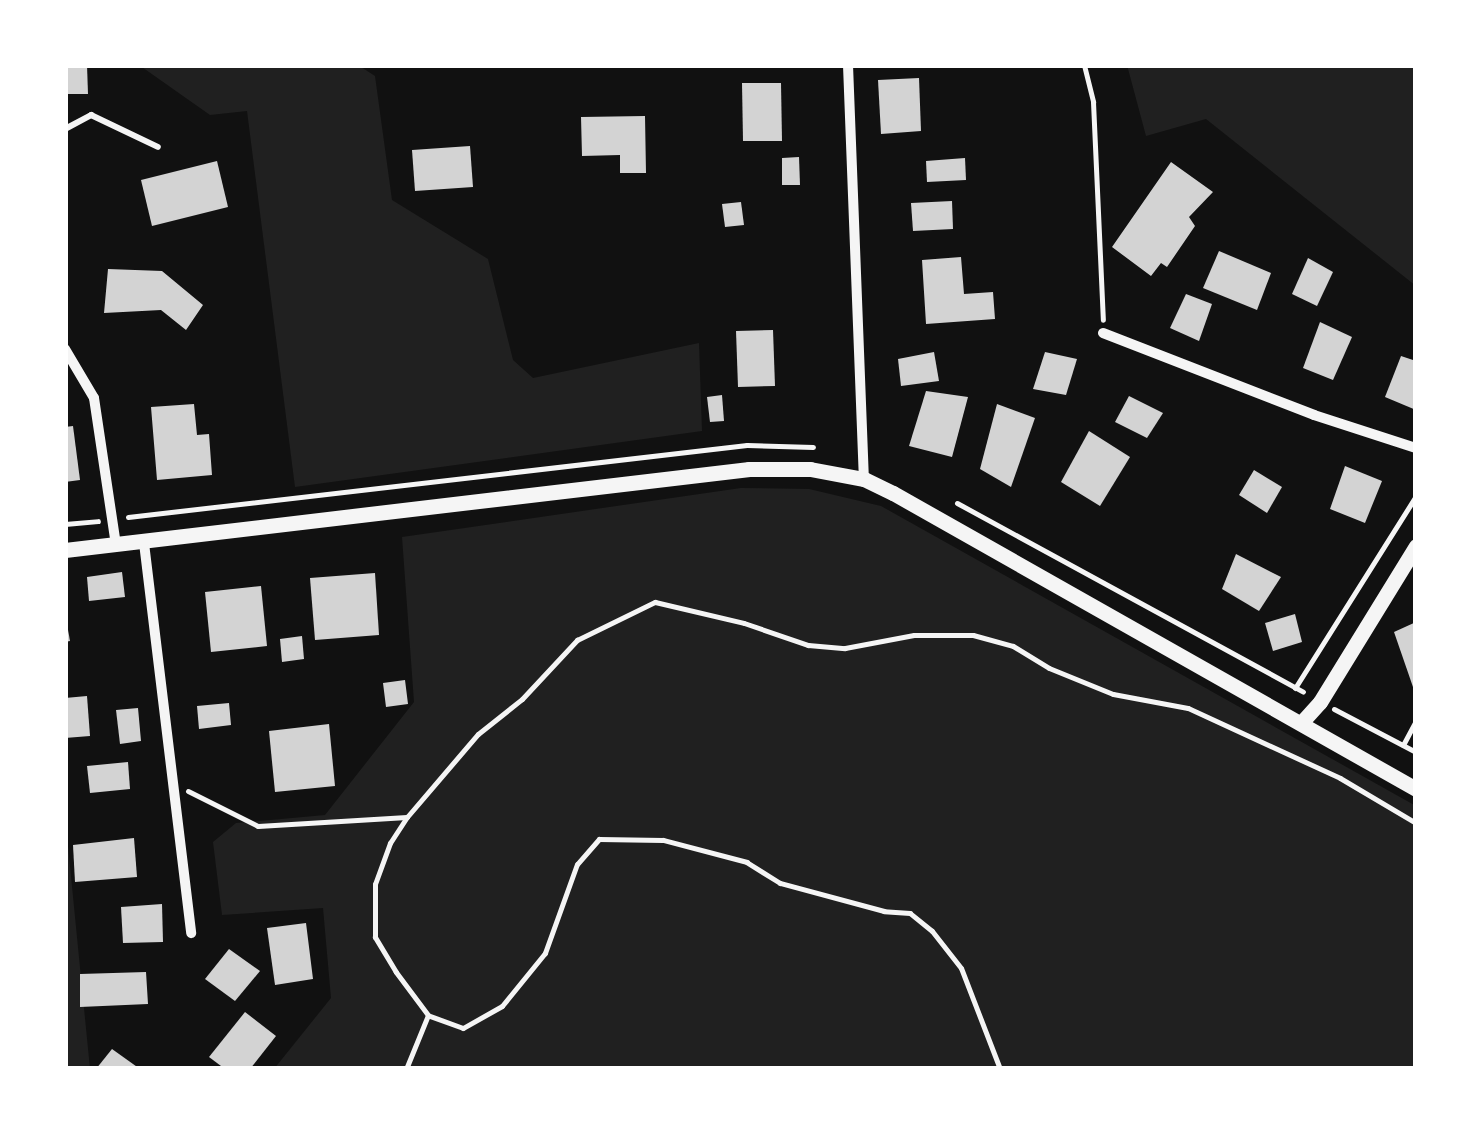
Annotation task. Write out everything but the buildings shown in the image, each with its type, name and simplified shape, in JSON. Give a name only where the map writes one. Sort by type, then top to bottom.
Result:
[{"type":"street","points":[[848,65],[864,479]]},
{"type":"street","points":[[1103,333],[1314,415],[1416,448]]},
{"type":"street","points":[[65,349],[94,398],[116,546]]},
{"type":"street","points":[[65,550],[749,469],[810,469],[864,479],[1416,789]]},
{"type":"street","points":[[144,543],[191,933]]},
{"type":"street","points":[[1301,723],[1320,702],[1416,546]]},
{"type":"lane","points":[[65,129],[91,115],[158,148]]},
{"type":"path","points":[[1084,65],[1093,102],[1103,333]]},
{"type":"path","points":[[65,524],[747,445],[797,444],[864,458]]},
{"type":"path","points":[[1295,688],[1416,496]]},
{"type":"path","points":[[954,502],[1416,752]]},
{"type":"path","points":[[1000,1069],[960,968],[932,931],[910,913],[884,911],[780,883],[746,862],[663,840],[599,839],[577,864],[545,953],[502,1006],[463,1028],[428,1015],[375,936],[376,884],[390,843],[407,816],[478,734],[522,700],[577,640],[654,602],[744,623],[808,645],[845,648],[914,635],[973,635],[1013,646],[1048,668],[1113,694],[1188,708],[1340,778],[1416,823]]},
{"type":"path","points":[[1403,745],[1416,721]]},
{"type":"path","points":[[173,784],[258,826],[407,816]]},
{"type":"path","points":[[406,1069],[428,1015]]},
{"type":"shaded area","points":[[139,65],[358,65],[375,76],[392,200],[488,259],[513,360],[533,378],[699,343],[702,431],[295,487],[247,111],[210,115]]},
{"type":"shaded area","points":[[1127,65],[1416,65],[1416,286],[1206,119],[1146,136]]},
{"type":"shaded area","points":[[741,488],[809,489],[881,506],[1416,806],[1416,1069],[274,1069],[331,998],[323,908],[222,915],[213,842],[236,823],[325,815],[414,702],[402,537]]},
{"type":"shaded area","points":[[67,836],[90,1069],[65,1069]]}]
